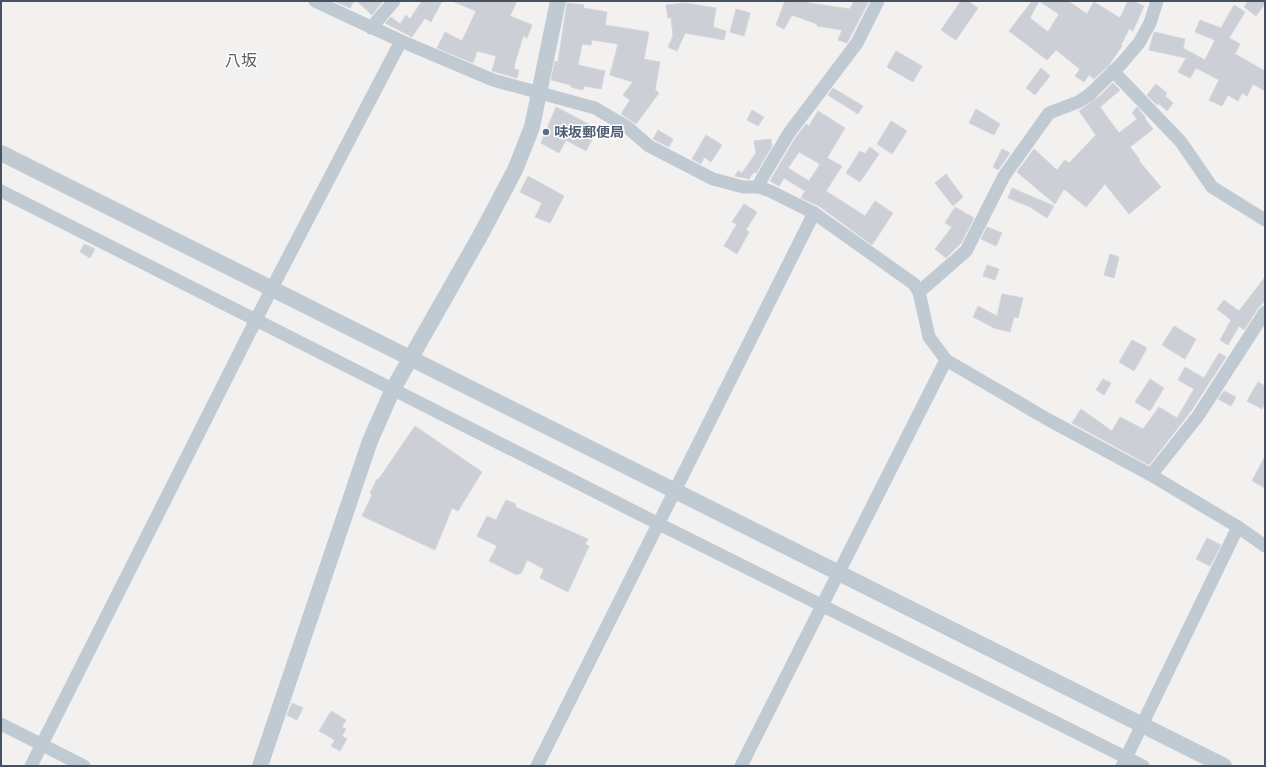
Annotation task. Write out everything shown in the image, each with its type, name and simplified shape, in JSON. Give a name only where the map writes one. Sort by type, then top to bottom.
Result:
[{"type":"street","points":[[316,1],[400,41],[493,80],[594,108],[627,127],[649,146],[713,178],[743,187],[759,187],[814,213],[902,274],[914,284],[919,292],[929,337],[946,360],[1048,419],[1151,475],[1238,527],[1265,546]]},
{"type":"street","points":[[372,28],[394,1]]},
{"type":"street","points":[[260,766],[370,441],[393,389],[409,358],[480,236],[515,170],[532,126],[558,1]]},
{"type":"street","points":[[759,187],[761,180],[789,133],[857,43],[878,1]]},
{"type":"street","points":[[919,292],[966,251],[1004,176],[1049,113],[1078,102],[1089,95],[1113,71],[1139,43],[1150,23],[1157,1]]},
{"type":"street","points":[[31,766],[258,320],[272,288],[400,41]]},
{"type":"street","points":[[1113,71],[1181,142],[1212,187],[1265,220]]},
{"type":"street","points":[[1,153],[1224,766]]},
{"type":"street","points":[[1,190],[659,524],[822,604],[1124,762],[1143,766]]},
{"type":"street","points":[[537,766],[814,213]]},
{"type":"street","points":[[1151,475],[1198,416],[1265,312]]},
{"type":"street","points":[[741,766],[837,572],[946,360]]},
{"type":"street","points":[[1124,762],[1238,527]]},
{"type":"street","points":[[1,724],[84,766]]},
{"type":"building","points":[[334,1],[354,1],[350,8]]},
{"type":"building","points":[[357,1],[383,1],[372,15]]},
{"type":"building","points":[[422,1],[442,1],[431,22],[425,18],[412,37],[385,23],[391,17],[400,24],[406,15],[410,19]]},
{"type":"building","points":[[452,1],[517,1],[510,16],[532,25],[527,38],[523,36],[515,63],[514,69],[519,70],[517,78],[492,71],[496,56],[477,51],[473,63],[437,48],[445,32],[462,41],[476,11]]},
{"type":"building","points":[[785,1],[809,1],[809,3],[850,9],[854,1],[869,1],[847,43],[838,40],[842,30],[817,26],[817,24],[792,15],[784,29],[776,25]]},
{"type":"building","points":[[961,1],[968,1],[978,8],[956,40],[941,30]]},
{"type":"building","points":[[1032,1],[1039,1],[1068,1],[1087,14],[1094,2],[1120,18],[1128,1],[1133,1],[1144,6],[1133,31],[1129,29],[1121,45],[1122,46],[1109,65],[1094,79],[1089,75],[1084,82],[1075,76],[1080,69],[1056,50],[1047,60],[1009,31]],"holes":[[[1039,1],[1059,14],[1048,32],[1030,18]]]},
{"type":"building","points":[[1248,1],[1265,1],[1265,4],[1256,16],[1244,7]]},
{"type":"building","points":[[567,3],[584,5],[583,8],[607,12],[605,25],[649,32],[644,59],[660,62],[655,90],[659,93],[636,124],[621,114],[630,100],[623,95],[633,82],[610,75],[618,44],[592,40],[591,45],[582,44],[578,65],[605,71],[601,89],[584,86],[583,90],[551,80],[555,61],[558,62]]},
{"type":"building","points":[[685,3],[716,8],[713,27],[726,31],[724,40],[685,33],[677,51],[668,47],[673,36],[671,17],[668,18],[666,5]]},
{"type":"building","points":[[1234,5],[1245,12],[1229,38],[1240,44],[1235,54],[1265,71],[1265,91],[1253,84],[1247,96],[1242,93],[1238,101],[1228,95],[1222,106],[1209,100],[1219,80],[1196,68],[1190,78],[1178,72],[1186,58],[1149,50],[1154,32],[1185,39],[1183,48],[1205,60],[1215,40],[1195,32],[1200,20],[1221,28]]},
{"type":"building","points":[[736,9],[750,13],[744,36],[730,32]]},
{"type":"building","points":[[896,51],[922,66],[913,82],[887,67]]},
{"type":"building","points":[[1041,68],[1050,76],[1035,95],[1026,88]]},
{"type":"building","points":[[1113,83],[1120,90],[1100,107],[1119,133],[1137,119],[1132,113],[1137,107],[1146,118],[1145,119],[1153,129],[1130,147],[1140,160],[1139,161],[1161,187],[1129,214],[1105,184],[1086,207],[1064,189],[1055,204],[1017,172],[1034,149],[1057,170],[1065,160],[1069,163],[1096,135],[1079,111],[1101,95]]},
{"type":"building","points":[[1156,84],[1167,93],[1165,96],[1173,103],[1167,111],[1158,103],[1157,105],[1147,95]]},
{"type":"building","points":[[833,88],[863,106],[858,114],[828,95]]},
{"type":"building","points":[[556,107],[598,129],[586,151],[566,140],[559,153],[541,143]]},
{"type":"building","points":[[976,109],[1000,124],[994,135],[969,123]]},
{"type":"building","points":[[752,110],[764,117],[758,126],[747,120]]},
{"type":"building","points":[[818,111],[845,128],[827,158],[842,166],[826,191],[865,216],[875,201],[893,213],[872,245],[819,206],[801,198],[805,191],[784,178],[779,186],[770,181],[796,137],[806,124],[809,126]],"holes":[[[799,152],[820,164],[809,181],[788,168]]]},
{"type":"building","points":[[891,121],[907,131],[892,154],[877,144]]},
{"type":"building","points":[[658,130],[673,139],[669,147],[653,139]]},
{"type":"building","points":[[706,135],[722,145],[711,162],[704,157],[701,164],[692,159]]},
{"type":"building","points":[[771,139],[772,146],[756,173],[754,172],[749,179],[735,176],[738,171],[742,173],[756,153],[754,141]]},
{"type":"building","points":[[870,147],[879,154],[860,182],[846,173],[860,151],[865,154]]},
{"type":"building","points":[[1002,149],[1010,153],[998,170],[993,167]]},
{"type":"building","points":[[946,174],[963,197],[953,206],[935,183]]},
{"type":"building","points":[[528,176],[564,196],[550,223],[535,217],[542,203],[520,192]]},
{"type":"building","points":[[1012,188],[1054,206],[1047,218],[1030,207],[1008,198]]},
{"type":"building","points":[[744,204],[757,212],[746,230],[749,232],[737,254],[724,246],[737,224],[732,222]]},
{"type":"building","points":[[955,207],[974,218],[961,243],[946,258],[935,249],[952,227],[945,223]]},
{"type":"building","points":[[987,227],[1002,233],[996,246],[981,239]]},
{"type":"building","points":[[84,244],[95,249],[90,258],[80,252]]},
{"type":"building","points":[[1110,254],[1119,257],[1114,278],[1104,275]]},
{"type":"building","points":[[987,265],[999,269],[995,280],[983,276]]},
{"type":"building","points":[[1265,277],[1265,301],[1258,308],[1244,330],[1239,326],[1228,345],[1220,340],[1231,320],[1217,309],[1224,300],[1239,311]]},
{"type":"building","points":[[1002,294],[1023,298],[1018,318],[1014,317],[1010,332],[994,328],[973,317],[978,306],[997,316]]},
{"type":"building","points":[[1174,326],[1196,339],[1185,359],[1162,345]]},
{"type":"building","points":[[1132,340],[1147,348],[1134,371],[1119,362]]},
{"type":"building","points":[[1219,353],[1226,357],[1191,411],[1149,465],[1072,423],[1081,409],[1112,431],[1120,417],[1143,429],[1159,407],[1177,418],[1194,389],[1178,380],[1185,367],[1204,378]]},
{"type":"building","points":[[1103,379],[1111,383],[1104,395],[1096,390]]},
{"type":"building","points":[[1150,379],[1164,388],[1150,411],[1135,402]]},
{"type":"building","points":[[1258,382],[1265,386],[1265,403],[1262,409],[1247,401]]},
{"type":"building","points":[[1224,391],[1236,397],[1231,406],[1218,399]]},
{"type":"building","points":[[415,426],[482,472],[458,511],[452,508],[435,550],[362,516],[372,495],[370,493],[377,479],[378,480]]},
{"type":"building","points":[[1265,456],[1265,488],[1252,481]]},
{"type":"building","points":[[506,500],[516,504],[515,507],[588,539],[585,544],[589,546],[568,592],[540,578],[544,569],[527,560],[522,572],[517,575],[489,561],[497,546],[477,536],[487,516],[496,520]]},
{"type":"building","points":[[1207,538],[1221,545],[1210,566],[1196,559]]},
{"type":"building","points":[[292,703],[303,708],[297,720],[287,715]]},
{"type":"building","points":[[331,711],[346,720],[342,727],[346,729],[342,736],[347,739],[340,751],[331,746],[335,740],[319,731]]},
{"type":"place","name":"味坂郵便局","points":[[546,132]]},
{"type":"district","name":"八坂","points":[[241,60]]}]
